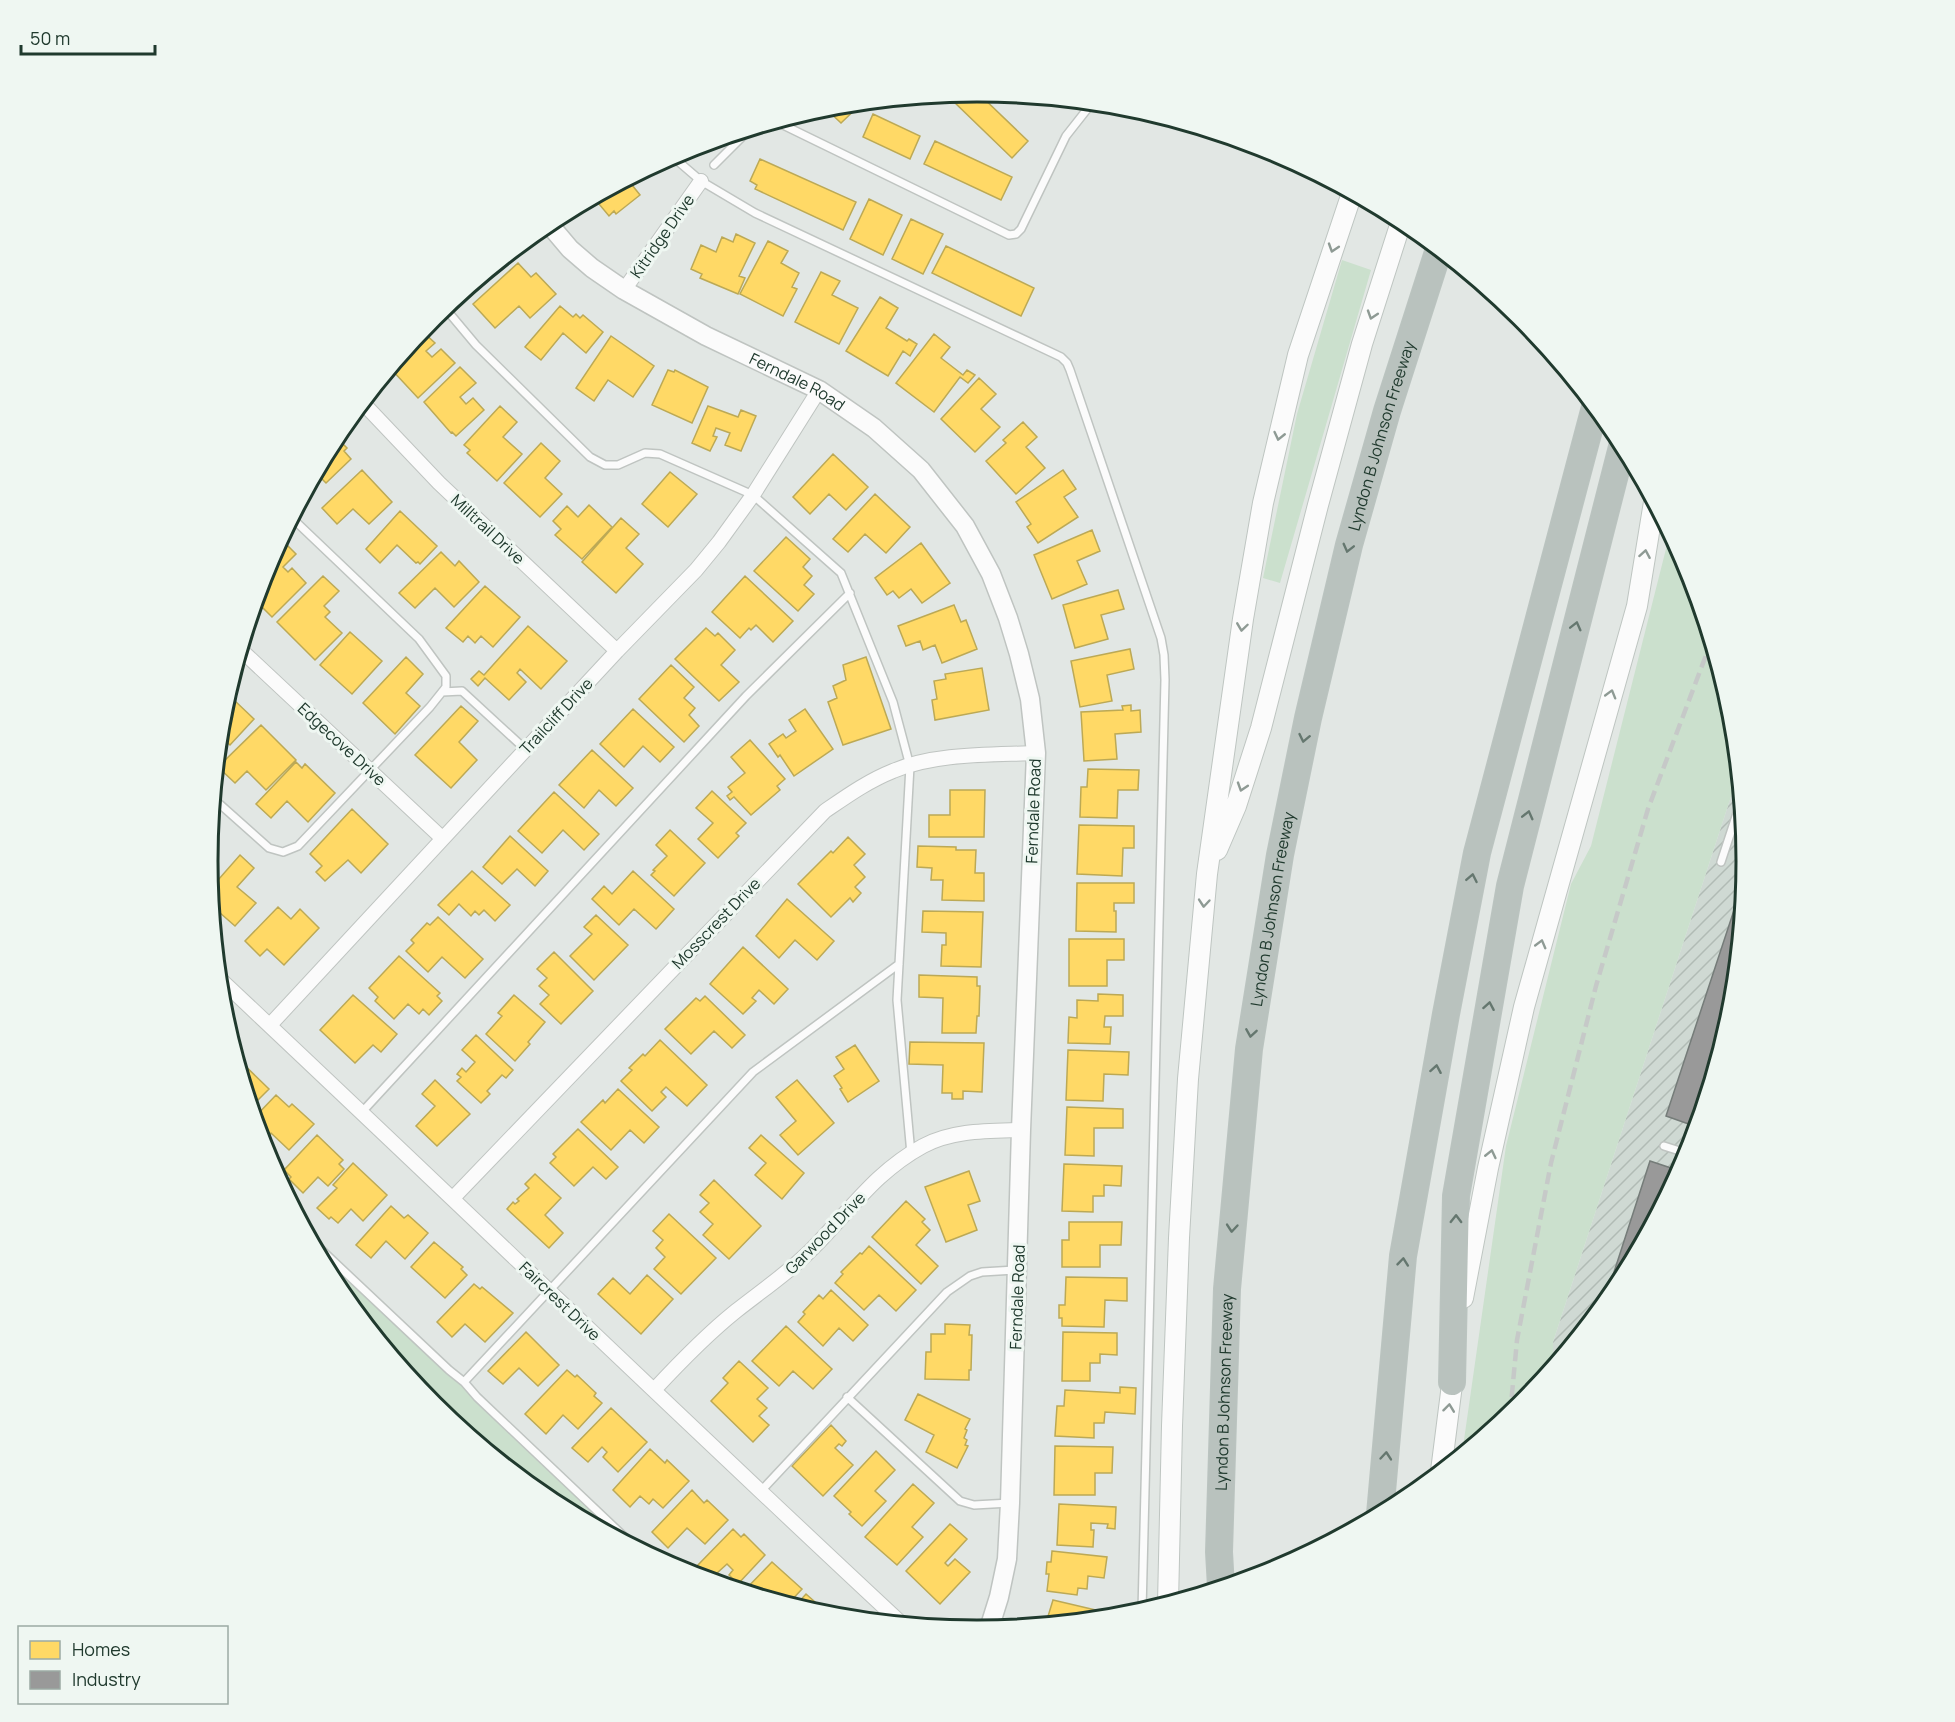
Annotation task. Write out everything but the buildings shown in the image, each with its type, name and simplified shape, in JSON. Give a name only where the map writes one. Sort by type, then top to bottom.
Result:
[{"type":"highway","name":"Lyndon B Johnson Freeway","points":[[1221,1580],[1219,1552],[1227,1289],[1249,1049],[1276,878],[1308,718],[1349,545],[1387,411],[1437,257]]},
{"type":"highway","points":[[1381,1503],[1403,1256],[1452,979],[1477,853],[1593,416]]},
{"type":"highway","points":[[1452,1382],[1456,1196],[1510,886],[1620,456]]},
{"type":"main road","points":[[1168,1595],[1180,1226],[1188,1079],[1207,874],[1243,619],[1263,503],[1298,355],[1353,202]]},
{"type":"main road","points":[[1207,874],[1236,806],[1261,728],[1362,344],[1399,230]]},
{"type":"main road","points":[[1442,1461],[1463,1293],[1521,1018],[1636,606],[1652,514]]},
{"type":"street","name":"Kitridge Drive","points":[[624,290],[700,181]]},
{"type":"street","name":"Ferndale Road","points":[[555,231],[570,249],[592,268],[624,290],[706,336],[819,390],[874,428],[921,470],[965,526],[991,574],[1008,618],[1030,699],[1035,753],[1010,1503],[1007,1559],[992,1619]]},
{"type":"street","name":"Trailcliff Drive","points":[[270,1025],[525,749],[696,570],[753,495],[819,390]]},
{"type":"street","name":"Milltrail Drive","points":[[368,409],[439,483],[617,651]]},
{"type":"street","name":"Edgecove Drive","points":[[247,656],[442,838]]},
{"type":"street","name":"Mosscrest Drive","points":[[453,1198],[825,811],[864,784],[895,770],[944,757],[1035,753]]},
{"type":"street","name":"Faircrest Drive","points":[[230,988],[893,1615]]},
{"type":"street","name":"Garwood Drive","points":[[654,1390],[697,1344],[780,1278],[817,1244],[852,1204],[893,1165],[925,1145],[967,1132],[1021,1130]]},
{"type":"lane","points":[[787,127],[1009,235],[1016,234],[1021,229],[1066,136],[1087,110]]},
{"type":"lane","points":[[714,165],[738,141]]},
{"type":"lane","points":[[680,163],[700,181],[755,213],[1061,357],[1070,370],[1161,638],[1165,680],[1142,1601]]},
{"type":"lane","points":[[451,315],[476,345],[590,458],[605,465],[618,465],[645,453],[660,454],[753,495],[841,573],[893,702],[910,766],[897,1000],[911,1154]]},
{"type":"lane","points":[[221,805],[269,848],[284,852],[298,846],[309,837],[446,687],[446,676],[418,639],[298,524]]},
{"type":"lane","points":[[362,1112],[746,696],[850,593]]},
{"type":"lane","points":[[442,692],[462,691],[525,749]]},
{"type":"lane","points":[[1721,862],[1735,819]]},
{"type":"lane","points":[[464,1382],[753,1072],[899,964]]},
{"type":"lane","points":[[1664,1146],[1679,1151]]},
{"type":"lane","points":[[332,1260],[464,1382],[613,1526]]},
{"type":"lane","points":[[760,1492],[947,1292],[970,1276],[982,1272],[1018,1270]]},
{"type":"lane","points":[[847,1397],[960,1501],[974,1505],[1010,1503]]},
{"type":"shaded area","points":[[1733,791],[1736,861],[1735,911],[1730,960],[1711,1057],[1696,1105],[1679,1151],[1635,1240],[1609,1283],[1553,1355],[1553,1342]]},
{"type":"green space","points":[[1342,260],[1371,270],[1280,583],[1263,578],[1297,414]]},
{"type":"green space","points":[[1667,545],[1696,617],[1711,665],[1722,713],[1733,791],[1553,1342],[1553,1355],[1514,1398],[1463,1444],[1506,1146],[1571,884],[1591,846]]},
{"type":"green space","points":[[325,1248],[618,1529],[556,1492],[515,1463],[441,1398],[375,1323],[346,1283]]},
{"type":"railway","points":[[1511,1400],[1517,1340],[1551,1163],[1596,986],[1648,809],[1707,652]]}]
